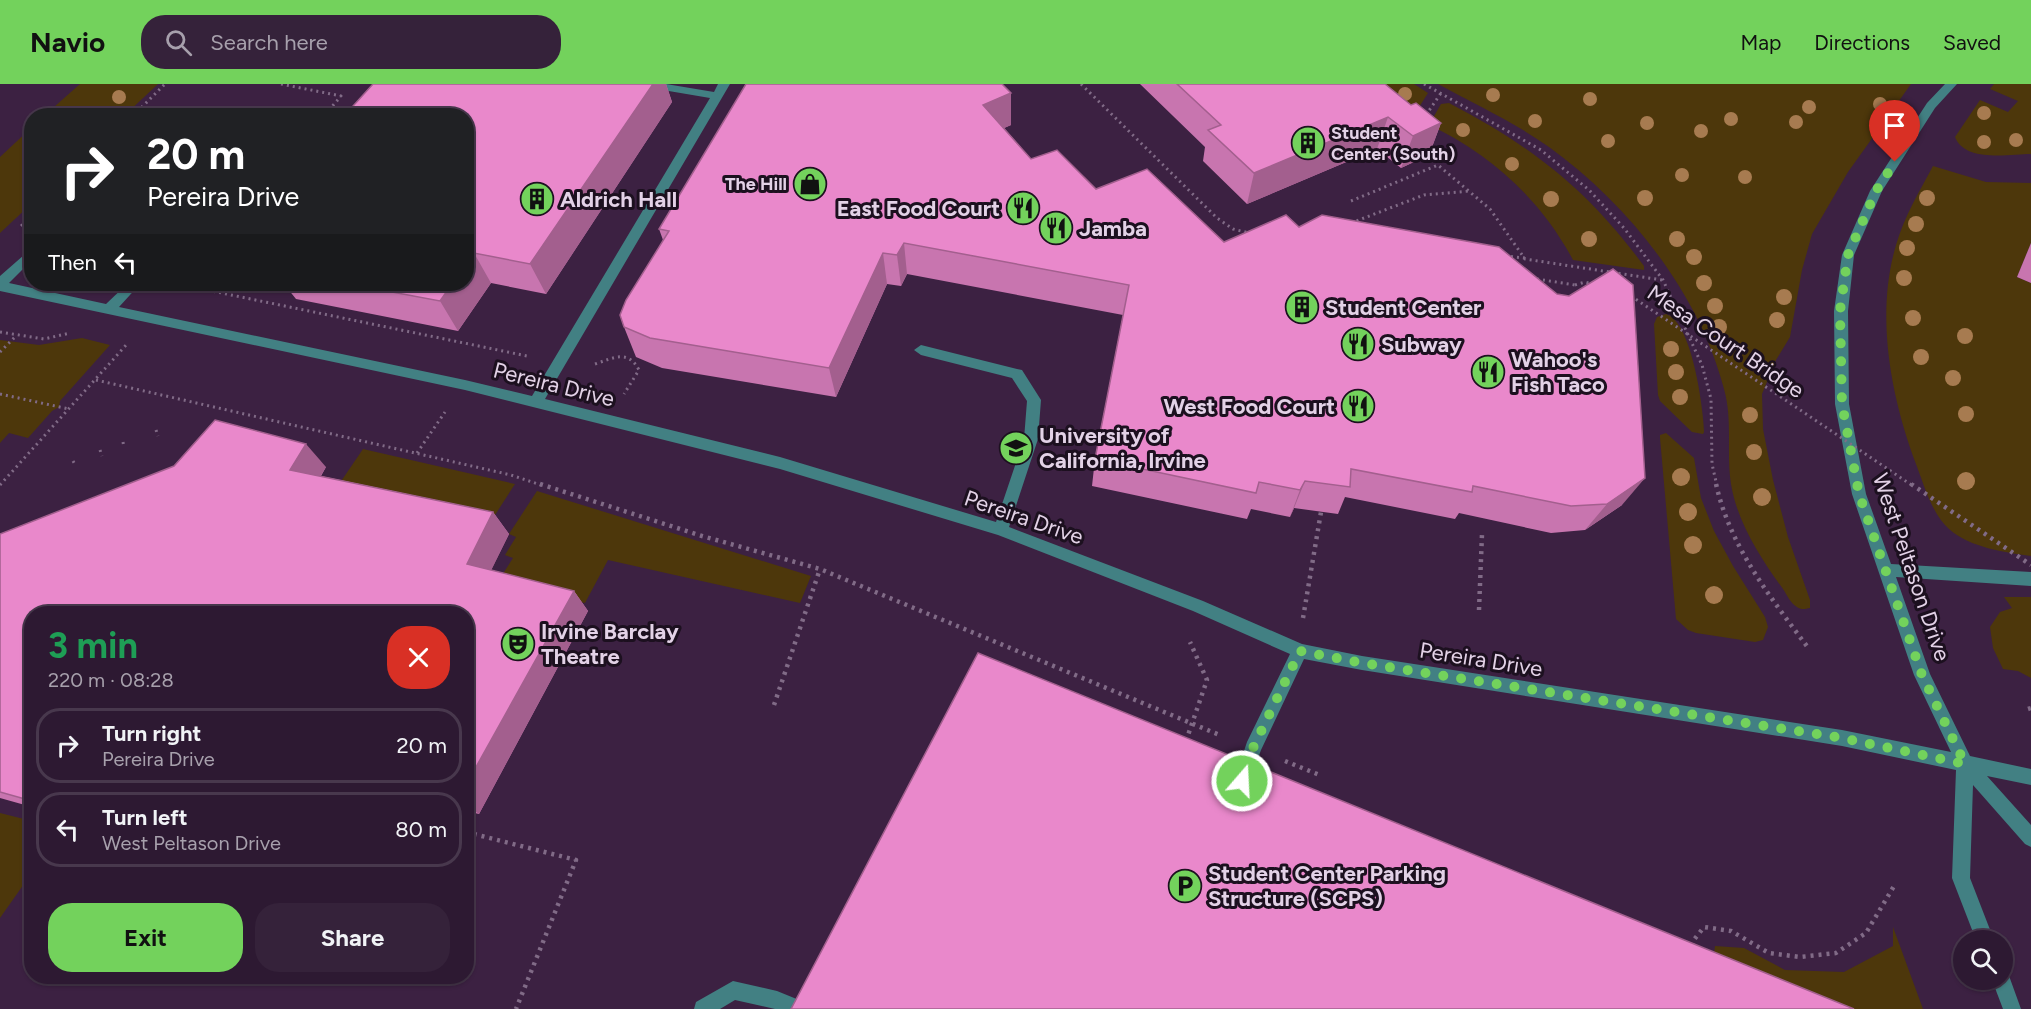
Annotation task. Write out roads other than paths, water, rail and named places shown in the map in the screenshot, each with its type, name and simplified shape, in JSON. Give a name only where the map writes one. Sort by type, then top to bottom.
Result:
[{"type":"street","points":[[536,402],[724,84]]},
{"type":"street","name":"West Peltason Drive","points":[[1951,84],[1930,106],[1876,191],[1848,255],[1840,311],[1842,404],[1859,494],[1922,675],[1965,764],[2031,838]]},
{"type":"street","points":[[651,85],[717,96]]},
{"type":"street","points":[[0,285],[24,260]]},
{"type":"street","name":"Pereira Drive","points":[[0,285],[24,291]]},
{"type":"street","name":"Pereira Drive","points":[[26,291],[536,402],[780,463],[1000,530],[1198,606],[1300,651],[1362,663],[1842,738],[2031,777]]},
{"type":"street","points":[[108,310],[127,291]]},
{"type":"street","points":[[921,350],[1017,374],[1034,400],[1031,439],[1000,530]]},
{"type":"street","points":[[1886,570],[2031,579]]},
{"type":"street","points":[[1242,781],[1253,748],[1300,651]]},
{"type":"street","name":"West Peltason Drive","points":[[1965,764],[1961,878],[1982,930]]},
{"type":"street","points":[[703,1009],[733,990],[777,1000],[797,1009]]},
{"type":"street","points":[[2005,990],[2012,1009]]},
{"type":"place","name":"Student Center (South)","points":[[1308,143]]},
{"type":"place","name":"The Hill","points":[[810,184]]},
{"type":"place","name":"Aldrich Hall","points":[[537,199]]},
{"type":"place","name":"East Food Court","points":[[1023,208]]},
{"type":"place","name":"Jamba","points":[[1056,228]]},
{"type":"place","name":"Student Center","points":[[1302,307]]},
{"type":"place","name":"Subway","points":[[1358,344]]},
{"type":"place","name":"Wahoo's Fish Taco","points":[[1488,372]]},
{"type":"place","name":"West Food Court","points":[[1358,406]]},
{"type":"place","name":"University of California, Irvine","points":[[1016,448]]},
{"type":"place","name":"Irvine Barclay Theatre","points":[[518,644]]},
{"type":"place","name":"Student Center Parking Structure (SCPS)","points":[[1185,886]]}]
